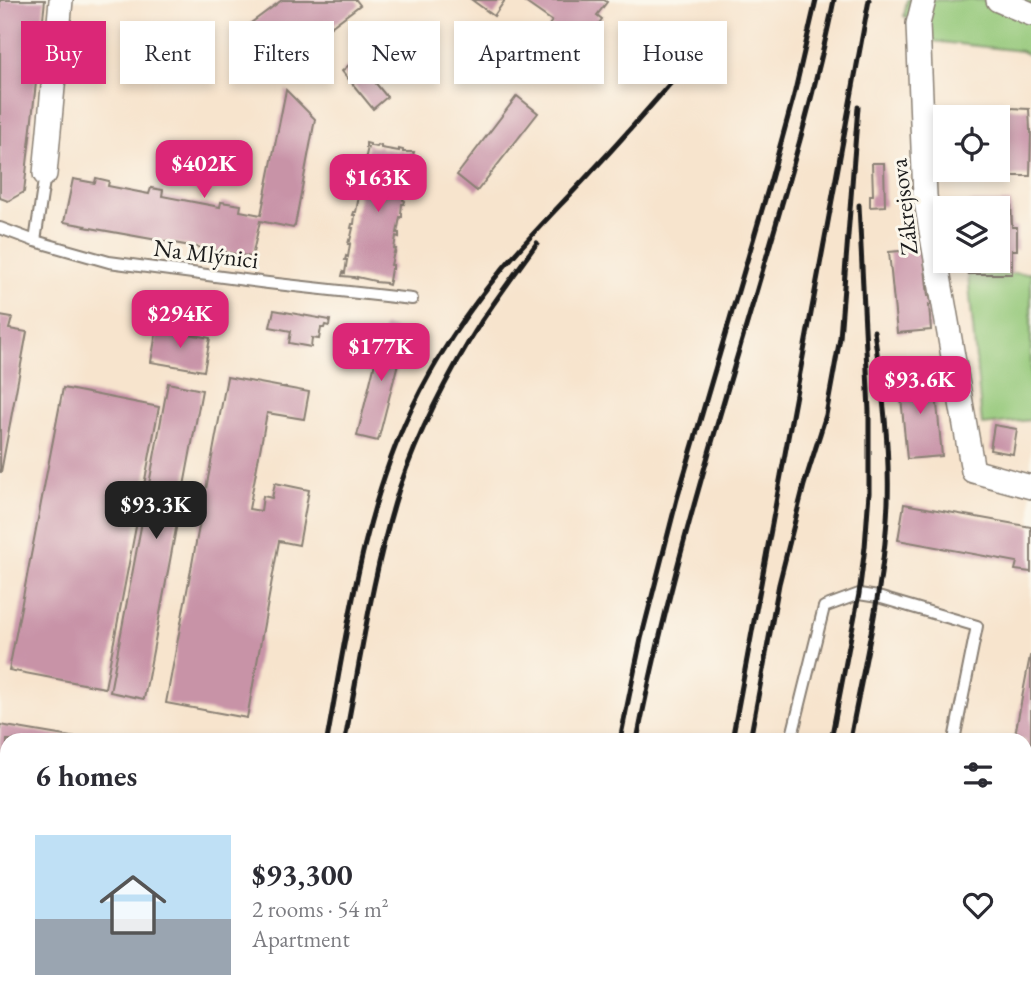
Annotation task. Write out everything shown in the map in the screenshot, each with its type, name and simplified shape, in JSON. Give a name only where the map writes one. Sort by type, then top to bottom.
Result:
[{"type":"street","points":[[45,174],[61,0]]},
{"type":"street","name":"Zákrejsova","points":[[924,0],[918,24],[925,196],[973,471],[1031,487]]},
{"type":"street","points":[[998,0],[1031,14]]},
{"type":"lane","points":[[35,241],[45,174]]},
{"type":"lane","name":"Na Mlýnici","points":[[0,228],[109,262],[412,299]]},
{"type":"lane","points":[[793,733],[824,607],[859,594],[977,626],[955,733]]},
{"type":"green space","points":[[907,0],[1031,0],[1031,56],[1021,51],[932,41],[918,24],[904,16]]},
{"type":"green space","points":[[1031,273],[1031,420],[982,425],[968,274]]},
{"type":"building","points":[[0,0],[45,0],[43,21],[21,21],[21,84],[36,84],[24,192],[8,201],[0,198]]},
{"type":"building","points":[[282,0],[356,0],[360,5],[334,25],[334,21],[254,21]]},
{"type":"building","points":[[472,0],[505,0],[494,16]]},
{"type":"building","points":[[522,0],[607,2],[597,15],[602,19],[601,21],[552,21]]},
{"type":"building","points":[[348,66],[348,78],[342,71]]},
{"type":"building","points":[[353,84],[376,84],[387,97],[373,109]]},
{"type":"building","points":[[286,90],[315,119],[295,225],[293,228],[260,221],[252,257],[64,222],[73,179],[95,183],[96,178],[109,181],[108,186],[149,194],[151,188],[163,190],[162,196],[220,207],[221,202],[241,205],[240,211],[261,215]]},
{"type":"building","points":[[517,96],[538,113],[477,191],[457,175]]},
{"type":"building","points":[[1010,108],[1029,109],[1030,176],[1010,176]]},
{"type":"building","points":[[366,143],[370,146],[414,152],[411,156],[411,169],[403,200],[405,201],[402,204],[402,217],[397,233],[399,237],[396,236],[389,285],[342,276],[343,272],[345,273],[345,260],[346,256],[348,257],[348,244],[354,224],[353,215],[356,212],[360,179],[365,164],[363,163],[368,147]]},
{"type":"building","points":[[872,163],[884,163],[885,206],[870,207],[870,195],[873,195]]},
{"type":"building","points":[[1011,202],[1012,227],[1017,227],[1017,250],[1012,250],[1012,274],[968,274],[1010,273]]},
{"type":"building","points":[[923,249],[931,305],[931,330],[897,333],[889,252]]},
{"type":"building","points":[[274,310],[330,320],[329,326],[321,328],[319,339],[312,338],[311,347],[289,343],[291,331],[270,327]]},
{"type":"building","points":[[0,316],[12,318],[9,329],[27,332],[1,472],[0,472]]},
{"type":"building","points":[[384,326],[406,332],[378,441],[357,436]]},
{"type":"building","points":[[157,328],[210,338],[204,371],[151,362]]},
{"type":"building","points":[[934,373],[942,456],[907,459],[899,376]]},
{"type":"building","points":[[227,377],[309,392],[304,419],[267,413],[249,509],[261,511],[263,496],[272,498],[275,483],[309,490],[299,545],[279,541],[247,718],[166,703]]},
{"type":"building","points":[[168,383],[202,390],[144,699],[110,692]]},
{"type":"building","points":[[63,388],[159,407],[105,688],[9,670]]},
{"type":"building","points":[[994,425],[1017,429],[1013,454],[990,450]]},
{"type":"building","points":[[904,504],[1031,527],[1031,572],[1015,570],[1017,562],[898,540]]},
{"type":"building","points":[[1030,656],[1031,656],[1031,733],[1015,733]]},
{"type":"building","points":[[0,725],[47,733],[0,733]]},
{"type":"railway","points":[[621,733],[641,639],[677,499],[771,179],[816,0]]},
{"type":"railway","points":[[639,733],[675,575],[796,153],[834,0]]},
{"type":"railway","points":[[733,733],[869,0]]},
{"type":"railway","points":[[328,733],[369,529],[395,447],[421,389],[454,335],[504,267],[670,84]]},
{"type":"railway","points":[[751,733],[779,584],[804,485],[826,415],[840,338],[858,107]]},
{"type":"railway","points":[[832,733],[859,594],[869,493],[869,411],[859,205]]},
{"type":"railway","points":[[346,733],[375,582],[390,520],[407,467],[425,424],[457,362],[481,322],[537,243]]},
{"type":"railway","points":[[851,733],[883,562],[888,502],[887,437],[874,331]]}]
